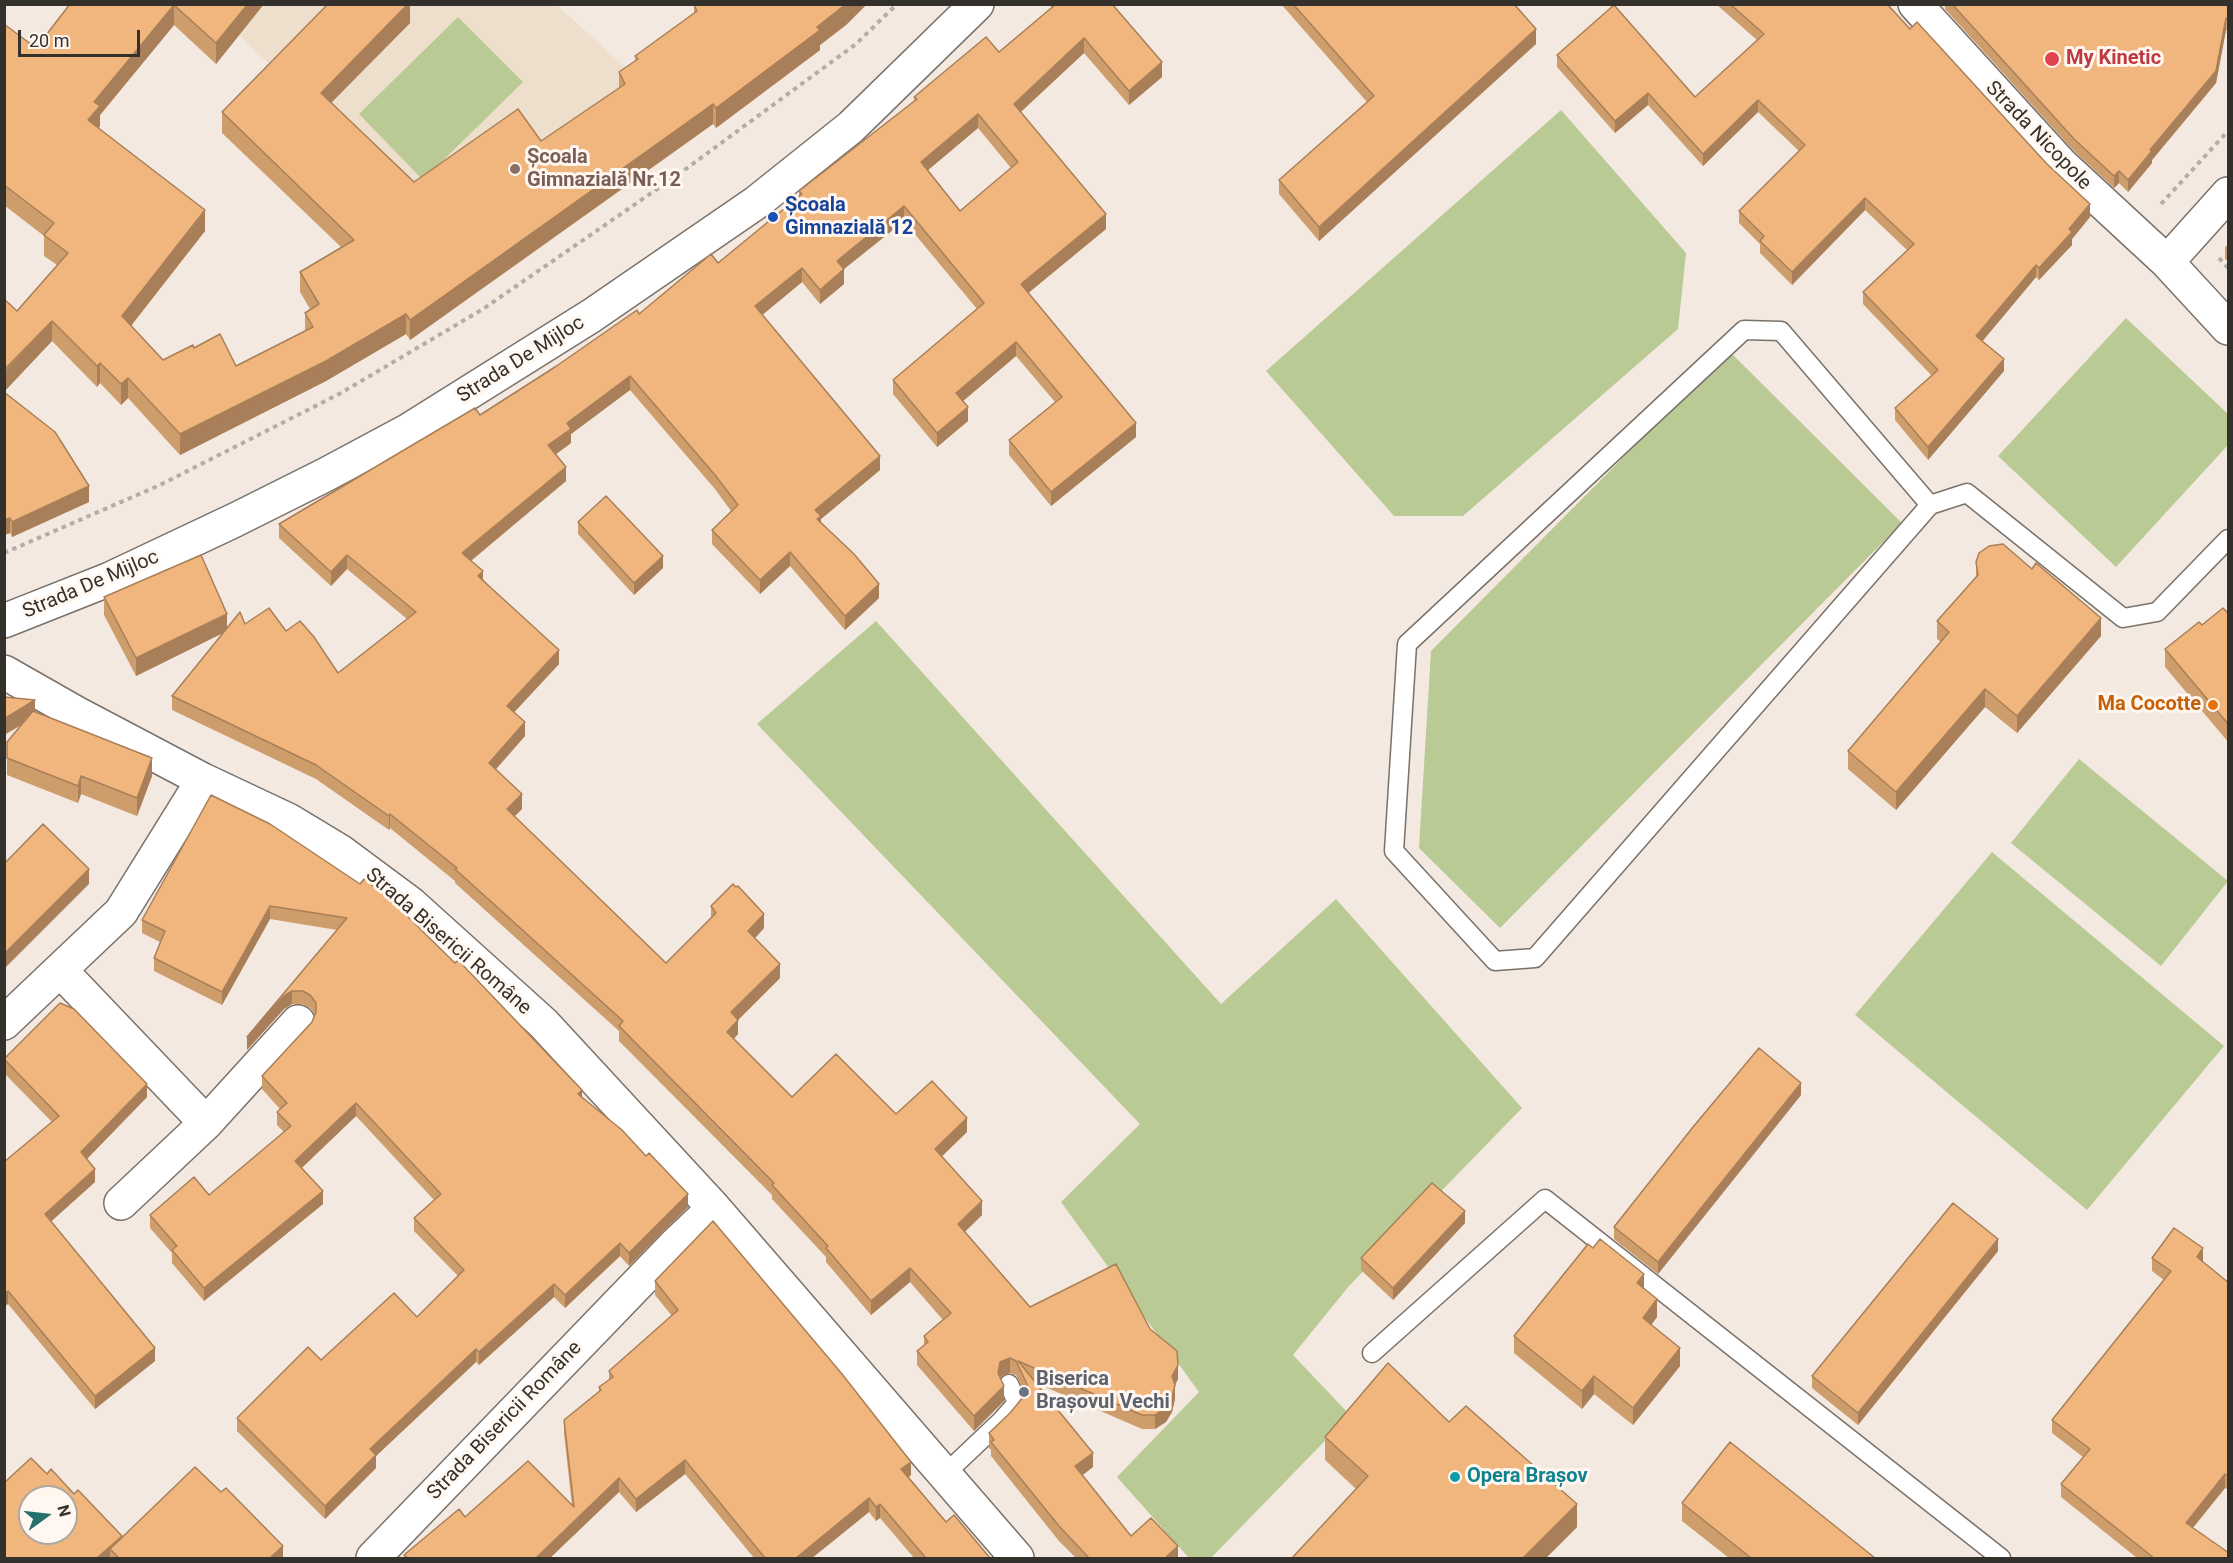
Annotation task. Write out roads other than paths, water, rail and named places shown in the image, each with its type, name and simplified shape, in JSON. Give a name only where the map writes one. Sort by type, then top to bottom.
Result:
[{"type":"street","name":"Strada De Mijloc","points":[[4,621],[110,579],[325,475],[409,430],[591,316],[757,202],[850,127],[977,4]]},
{"type":"street","name":"Strada Nicopole","points":[[1915,4],[2061,164],[2167,262],[2229,328]]},
{"type":"street","points":[[2167,262],[2229,194]]},
{"type":"street","name":"Strada Bisericii Române","points":[[4,672],[203,780],[288,820],[341,852],[411,904],[543,1023],[714,1208],[1017,1558]]},
{"type":"street","points":[[4,1023],[121,912],[203,780]]},
{"type":"street","points":[[60,970],[206,1123]]},
{"type":"street","points":[[121,1203],[206,1123],[298,1022]]},
{"type":"street","name":"Strada Bisericii Române","points":[[373,1558],[676,1244],[714,1208]]},
{"type":"lane","points":[[1930,505],[1781,331],[1744,330],[1407,644],[1394,851],[1495,961],[1535,958],[1930,505],[1967,493],[2123,618],[2157,612],[2229,539]]},
{"type":"lane","points":[[1372,1353],[1545,1199],[2001,1558]]},
{"type":"lane","points":[[945,1474],[1017,1403],[1010,1384]]},
{"type":"place","name":"My Kinetic","points":[[2052,59]]},
{"type":"place","name":"Școala Gimnazială Nr.12","points":[[515,169]]},
{"type":"place","name":"Școala Gimnazială 12","points":[[773,217]]},
{"type":"place","name":"Ma Cocotte","points":[[2213,705]]},
{"type":"place","name":"Biserica Brașovul Vechi","points":[[1024,1392]]},
{"type":"place","name":"Opera Brașov","points":[[1455,1477]]}]
